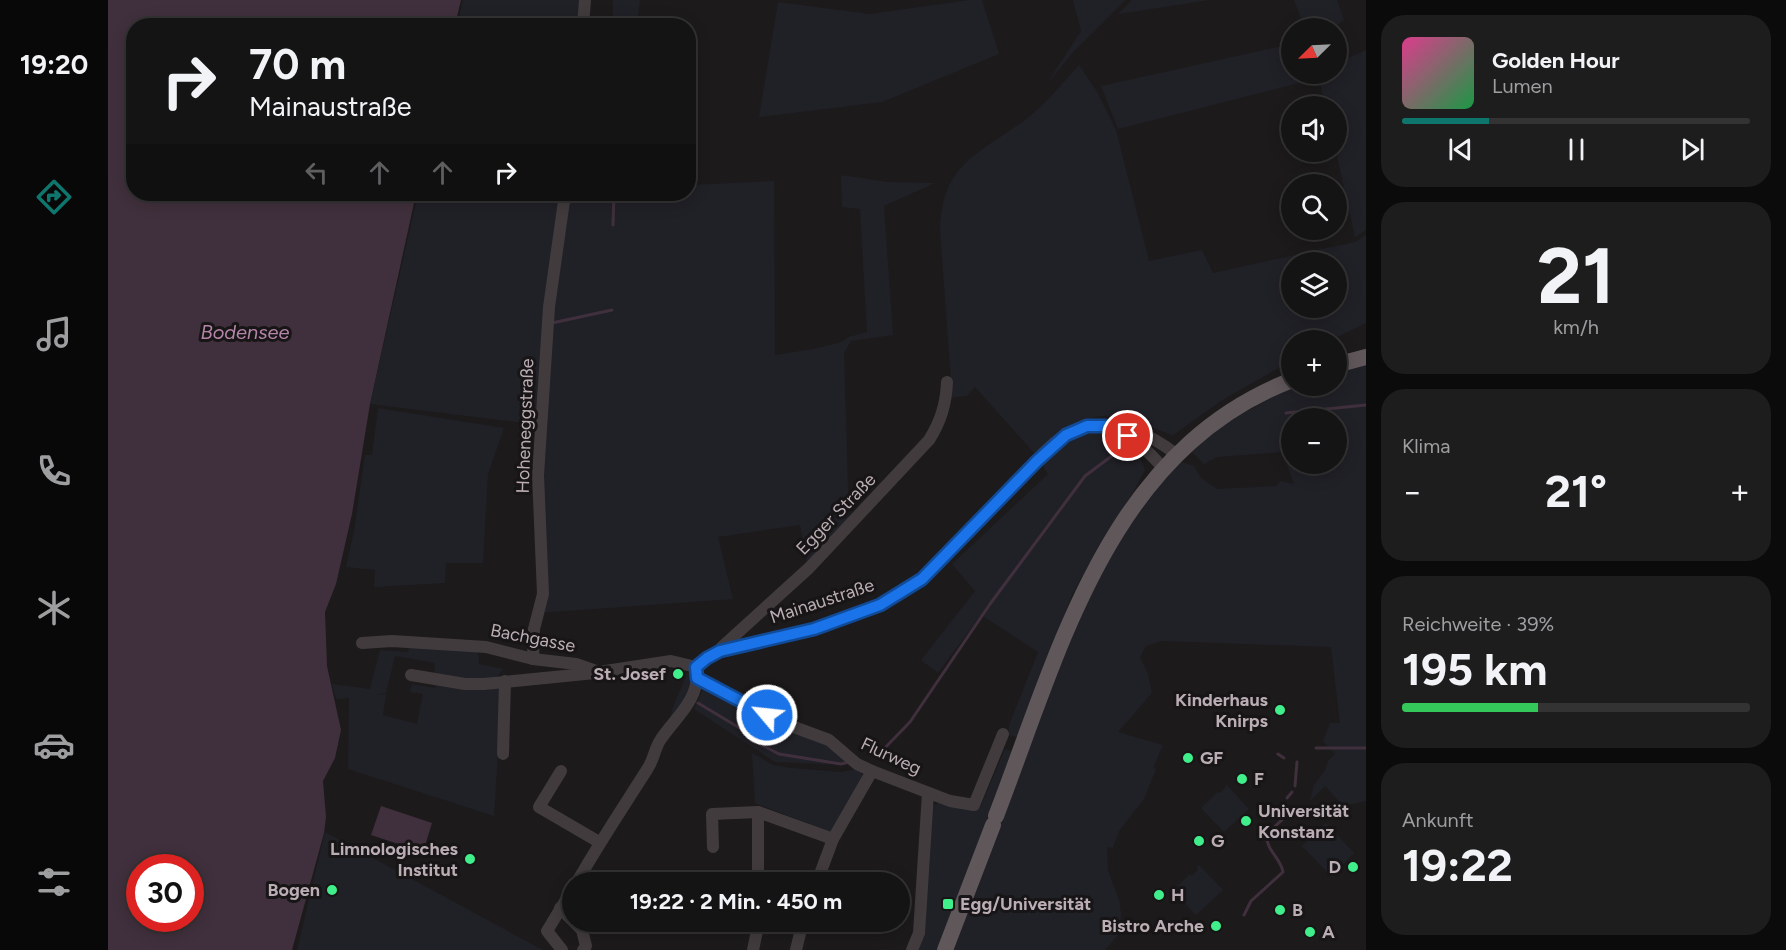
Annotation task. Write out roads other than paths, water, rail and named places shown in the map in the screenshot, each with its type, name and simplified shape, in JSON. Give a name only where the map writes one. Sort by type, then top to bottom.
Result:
[{"type":"main road","points":[[1347,362],[1366,357]]},
{"type":"main road","points":[[945,950],[1091,575],[1124,518],[1176,454],[1222,417],[1262,393],[1281,385]]},
{"type":"street","points":[[584,18],[585,0]]},
{"type":"street","name":"Hoheneggstraße","points":[[533,659],[534,629],[543,594],[538,475],[549,307],[564,201]]},
{"type":"street","name":"Egger Straße","points":[[720,651],[809,568],[928,440],[938,426],[944,409],[947,382]]},
{"type":"street","name":"Mainaustraße","points":[[696,672],[707,658],[720,651],[814,629],[863,612],[906,590],[922,579],[1056,442],[1066,435],[1087,426],[1105,426],[1143,432],[1176,454]]},
{"type":"street","points":[[1105,426],[1128,436],[1163,468]]},
{"type":"street","name":"Bachgasse","points":[[362,643],[392,641],[457,644],[533,659],[576,664],[599,672],[671,661],[696,672]]},
{"type":"street","points":[[411,675],[465,684],[599,672]]},
{"type":"street","points":[[582,872],[599,842],[650,766],[660,740],[686,708],[694,691],[696,672]]},
{"type":"street","name":"Flurweg","points":[[696,672],[783,723],[829,740],[857,764],[950,801],[974,805],[1003,734]]},
{"type":"street","points":[[503,754],[505,681]]},
{"type":"street","points":[[561,771],[539,807],[599,842]]},
{"type":"street","points":[[821,872],[833,839],[872,771]]},
{"type":"street","points":[[912,950],[919,933],[928,793]]},
{"type":"street","points":[[713,847],[711,814],[758,812],[833,839]]},
{"type":"street","points":[[758,812],[758,872]]},
{"type":"street","points":[[562,905],[547,931],[562,950]]},
{"type":"street","points":[[560,908],[582,930],[586,946],[583,950]]},
{"type":"street","points":[[753,950],[757,932]]},
{"type":"street","points":[[796,950],[800,932]]},
{"type":"water","name":"Bodensee","points":[[108,0],[461,0],[457,18],[126,18],[126,201],[414,201],[370,404],[352,514],[336,584],[325,612],[327,666],[341,730],[335,758],[323,781],[326,817],[324,833],[292,950],[108,950]]},
{"type":"water","points":[[381,806],[432,823],[423,852],[371,835]]},
{"type":"waterway","points":[[613,225],[614,201]]},
{"type":"waterway","points":[[552,323],[612,310]]},
{"type":"waterway","points":[[1336,408],[1366,405]]},
{"type":"waterway","points":[[879,754],[910,722],[990,604],[1085,476],[1117,452]]},
{"type":"waterway","points":[[698,703],[743,730],[752,740],[779,754],[841,764],[849,762]]},
{"type":"waterway","points":[[1316,748],[1366,748]]},
{"type":"waterway","points":[[1278,754],[1284,758]]},
{"type":"waterway","points":[[1295,786],[1297,762]]},
{"type":"waterway","points":[[1287,798],[1292,792]]},
{"type":"waterway","points":[[1244,915],[1251,901],[1283,872],[1268,845],[1267,834],[1285,817]]},
{"type":"place","name":"St. Josef","points":[[678,674]]},
{"type":"place","name":"Kinderhaus Knirps","points":[[1280,710]]},
{"type":"place","name":"GF","points":[[1188,758]]},
{"type":"place","name":"F","points":[[1242,779]]},
{"type":"place","name":"Universität Konstanz","points":[[1246,821]]},
{"type":"place","name":"G","points":[[1199,841]]},
{"type":"place","name":"Limnologisches Institut","points":[[470,859]]},
{"type":"place","name":"D","points":[[1353,867]]},
{"type":"place","name":"Bogen","points":[[332,890]]},
{"type":"place","name":"H","points":[[1159,895]]},
{"type":"place","name":"Egg/Universität","points":[[948,904]]},
{"type":"place","name":"B","points":[[1280,910]]},
{"type":"place","name":"Bistro Arche","points":[[1216,926]]},
{"type":"place","name":"A","points":[[1310,932]]}]
